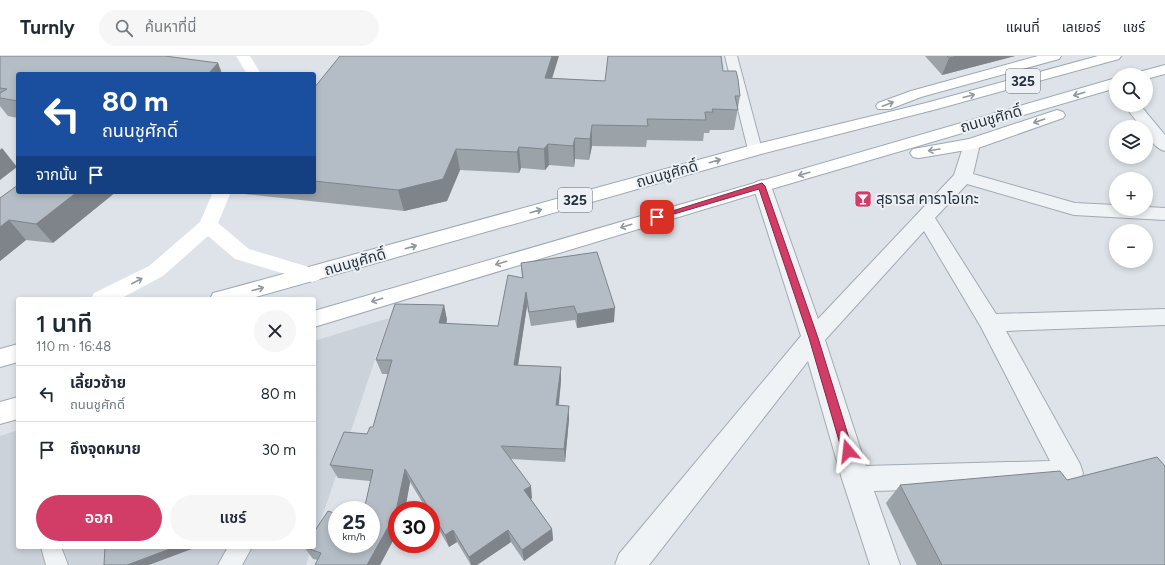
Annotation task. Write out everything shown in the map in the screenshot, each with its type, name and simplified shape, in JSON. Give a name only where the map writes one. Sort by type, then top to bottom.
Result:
[{"type":"main road","points":[[243,56],[253,72]]},
{"type":"main road","points":[[786,143],[916,94],[1054,56]]},
{"type":"main road","name":"ถนนชูศักดิ์","points":[[228,297],[755,150],[931,106],[1114,56]]},
{"type":"main road","points":[[1153,72],[1165,69]]},
{"type":"main road","points":[[1153,84],[1165,80]]},
{"type":"main road","name":"ถนนชูศักดิ์","points":[[316,318],[825,168],[968,136],[1109,86]]},
{"type":"main road","points":[[968,136],[1109,96]]},
{"type":"main road","points":[[106,297],[156,271],[208,225],[221,194]]},
{"type":"main road","points":[[208,225],[242,254],[312,274]]},
{"type":"main road","points":[[0,355],[16,346]]},
{"type":"main road","points":[[0,358],[16,354]]},
{"type":"main road","points":[[0,413],[16,409]]},
{"type":"street","points":[[1138,112],[1165,146]]},
{"type":"street","points":[[630,565],[813,338],[963,177],[968,136]]},
{"type":"street","points":[[963,177],[1074,209],[1165,214]]},
{"type":"street","points":[[762,186],[813,338],[856,479],[885,565]]},
{"type":"street","points":[[856,479],[1070,473],[990,323],[925,217]]},
{"type":"street","points":[[990,323],[1165,317]]},
{"type":"lane","points":[[731,56],[755,150]]},
{"type":"lane","points":[[229,565],[240,549]]},
{"type":"shaded area","points":[[389,318],[316,535],[316,340]]},
{"type":"shaded area","points":[[16,431],[16,549],[311,549],[306,565],[0,565],[0,436]]},
{"type":"building","points":[[0,56],[165,56],[218,63],[210,72],[16,72],[16,101],[0,98],[0,93],[7,89],[0,88]]},
{"type":"building","points":[[340,56],[552,56],[545,78],[605,81],[608,56],[721,56],[723,71],[736,71],[740,96],[735,96],[738,110],[712,109],[713,112],[705,112],[706,120],[647,119],[648,126],[592,125],[590,139],[575,138],[573,146],[548,144],[544,149],[519,147],[517,152],[456,149],[443,179],[398,190],[316,181],[316,86]]},
{"type":"building","points":[[947,56],[958,56],[949,58]]},
{"type":"building","points":[[16,186],[16,194],[74,194],[36,224],[9,220],[0,227],[0,198]]},
{"type":"building","points":[[597,252],[615,308],[577,314],[574,306],[529,312],[526,292],[514,365],[561,367],[556,405],[569,406],[564,449],[501,446],[531,486],[524,490],[552,529],[522,550],[508,530],[469,557],[453,530],[445,535],[440,527],[440,501],[425,501],[405,469],[398,501],[388,501],[388,527],[380,542],[380,501],[366,501],[373,470],[330,465],[344,432],[367,434],[370,427],[373,427],[392,360],[376,360],[395,304],[444,305],[439,323],[498,326],[508,275],[523,278],[521,263]]},
{"type":"building","points":[[1157,457],[1165,466],[1165,565],[942,565],[900,485],[1060,471],[1067,480]]},
{"type":"building","points":[[328,511],[328,553],[374,553],[367,565],[315,565],[321,553],[310,549],[316,549],[316,529]]},
{"type":"building","points":[[105,549],[170,549],[127,565],[104,565]]},
{"type":"place","name":"สุธารส คาราโอเกะ","points":[[863,199]]},
{"type":"route","points":[[657,217],[762,186],[813,338],[848,451]]}]
